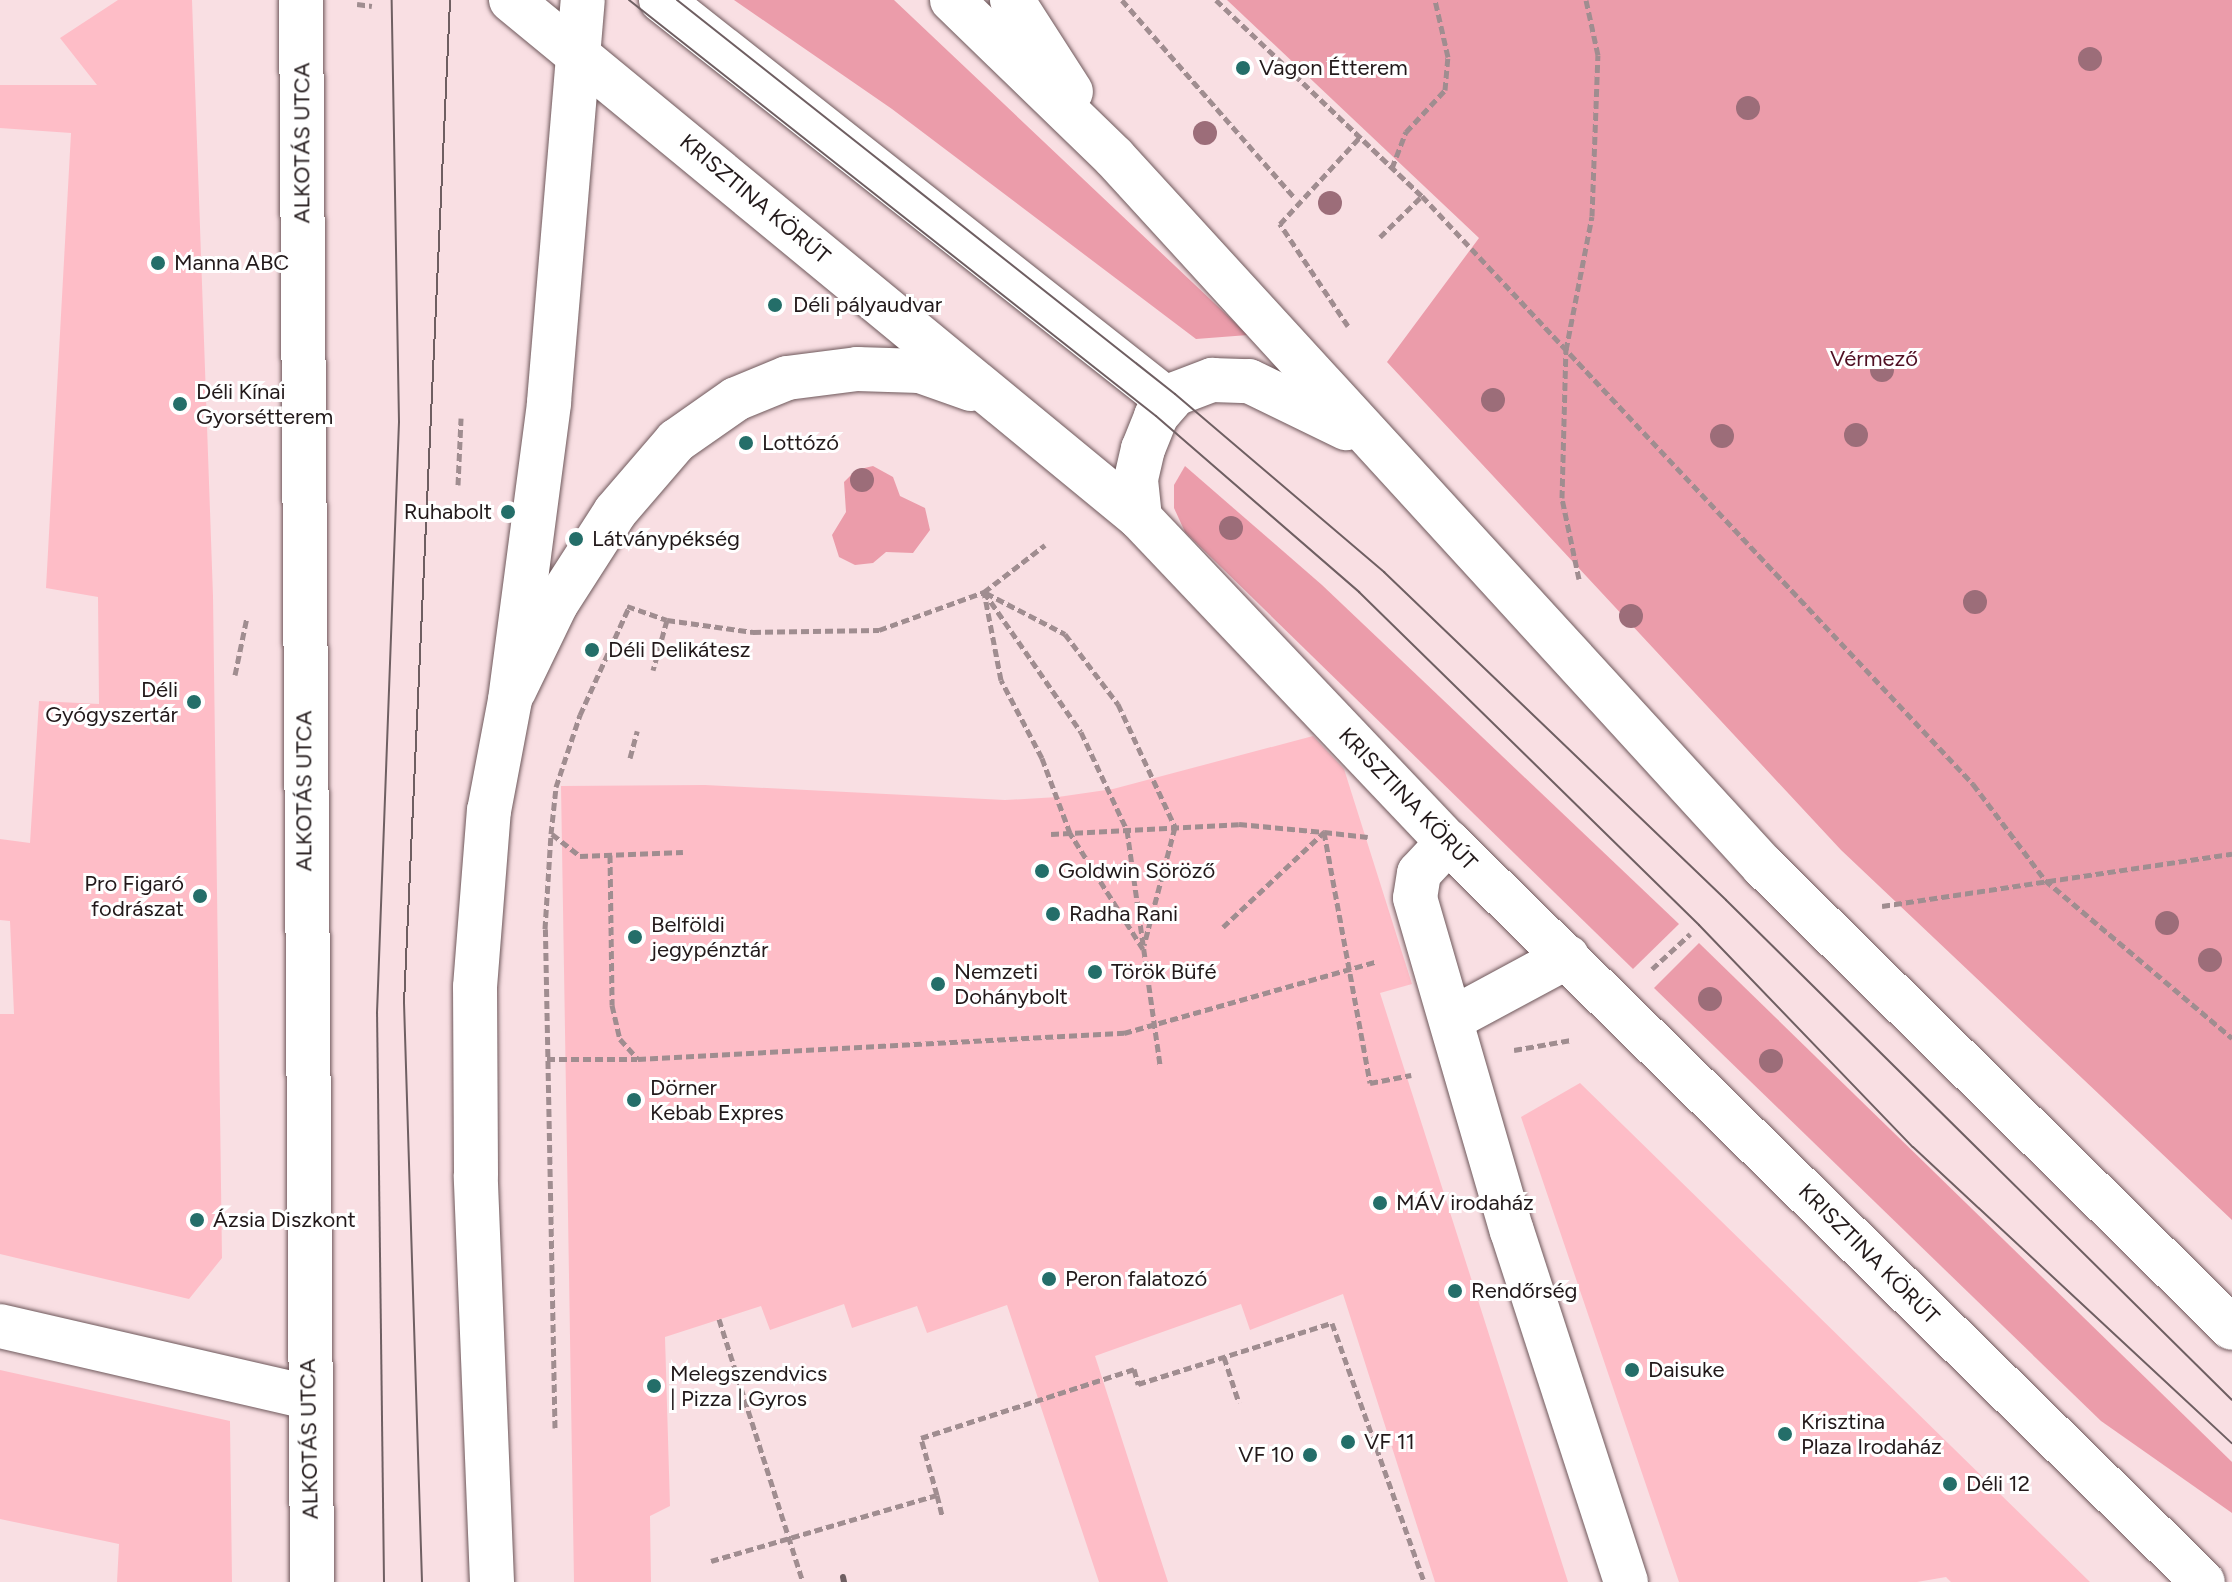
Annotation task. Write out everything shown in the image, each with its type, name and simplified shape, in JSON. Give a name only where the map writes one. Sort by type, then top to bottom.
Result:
[{"type":"street","name":"ALKOTÁS UTCA","points":[[301,0],[308,1397],[312,1582]]},
{"type":"street","name":"KRISZTINA KÖRÚT","points":[[511,0],[1140,518],[1448,842],[2203,1582]]},
{"type":"street","name":"KRISZTINA KÖRÚT","points":[[525,0],[579,54]]},
{"type":"street","points":[[492,1582],[476,1175],[475,987],[489,811],[510,700],[549,402],[583,0]]},
{"type":"street","points":[[661,0],[1169,401]]},
{"type":"street","points":[[952,0],[1114,157],[1366,438],[1763,866],[2232,1328]]},
{"type":"street","points":[[1012,0],[1114,157]]},
{"type":"street","points":[[510,700],[556,604],[615,512],[676,441],[736,399],[787,378],[857,369],[920,371],[997,399]]},
{"type":"street","points":[[1140,518],[1136,479],[1143,449],[1156,416],[1169,401],[1212,380],[1249,381],[1366,438]]},
{"type":"street","points":[[1448,842],[1419,873],[1415,898],[1512,1231],[1626,1582]]},
{"type":"street","points":[[1452,1019],[1567,957]]},
{"type":"street","points":[[0,1326],[308,1397]]},
{"type":"path","points":[[1122,0],[1294,197]]},
{"type":"path","points":[[1216,0],[1422,196],[1973,784],[2045,880],[2232,1038]]},
{"type":"path","points":[[1391,168],[1406,132],[1445,90],[1448,57],[1435,0]]},
{"type":"path","points":[[1579,579],[1562,498],[1566,350],[1592,216],[1598,55],[1586,0]]},
{"type":"path","points":[[1280,224],[1359,138]]},
{"type":"path","points":[[1380,237],[1422,196]]},
{"type":"path","points":[[458,485],[461,418]]},
{"type":"path","points":[[555,1428],[545,929],[551,834],[556,787],[580,715],[626,606],[667,620],[753,632],[879,630],[984,592],[1045,545]]},
{"type":"path","points":[[984,592],[1065,634],[1118,704],[1175,827],[1143,949]]},
{"type":"path","points":[[984,592],[1081,732],[1127,830],[1160,1065]]},
{"type":"path","points":[[984,592],[1001,680],[1042,758],[1070,833],[1143,949]]},
{"type":"path","points":[[653,670],[667,620]]},
{"type":"path","points":[[630,758],[637,731]]},
{"type":"path","points":[[1051,834],[1239,824],[1379,839]]},
{"type":"path","points":[[1223,927],[1324,832]]},
{"type":"path","points":[[1324,832],[1370,1083]]},
{"type":"path","points":[[551,834],[580,856],[683,852]]},
{"type":"path","points":[[1873,907],[2232,854]]},
{"type":"path","points":[[610,855],[612,1005],[620,1039],[638,1059]]},
{"type":"path","points":[[1642,977],[1690,934]]},
{"type":"path","points":[[547,1059],[638,1059],[1124,1033],[1430,947]]},
{"type":"path","points":[[719,1319],[803,1582]]},
{"type":"path","points":[[942,1515],[921,1438],[1134,1369],[1138,1384],[1332,1323],[1424,1582]]},
{"type":"path","points":[[1224,1357],[1239,1403]]},
{"type":"path","points":[[711,1561],[937,1495]]},
{"type":"green space","points":[[734,0],[894,0],[1248,335],[1196,339],[892,109]]},
{"type":"green space","name":"Vérmező","points":[[1227,0],[2232,0],[2232,1220],[1841,850],[1387,362],[1479,238]]},
{"type":"green space","points":[[873,466],[893,477],[900,496],[925,508],[930,530],[913,553],[886,552],[873,563],[855,565],[839,557],[832,535],[846,512],[844,482],[856,470]]},
{"type":"green space","points":[[1185,466],[1322,585],[1679,924],[1633,969],[1185,532],[1174,508],[1174,485]]},
{"type":"green space","points":[[1699,943],[2232,1462],[2232,1513],[2101,1421],[1654,988]]},
{"type":"building","points":[[118,0],[192,0],[213,596],[222,1258],[189,1299],[0,1254],[0,1014],[14,1014],[10,921],[0,920],[0,839],[30,843],[39,701],[99,704],[98,597],[46,588],[71,133],[0,128],[0,85],[97,85],[60,38]]},
{"type":"building","points":[[1313,736],[1344,769],[1412,984],[1380,993],[1568,1582],[1435,1582],[1343,1294],[1250,1330],[1241,1304],[1095,1356],[1168,1582],[1099,1582],[1007,1305],[927,1333],[917,1306],[852,1328],[844,1304],[770,1330],[761,1306],[665,1337],[670,1506],[650,1516],[651,1582],[574,1582],[561,786],[705,785],[1005,800],[1058,797],[1113,789]]},
{"type":"building","name":"Krisztina Plaza Irodaház","points":[[1580,1083],[2090,1582],[1951,1582],[1946,1577],[1917,1582],[1679,1582],[1521,1117]]},
{"type":"building","points":[[0,1370],[230,1421],[232,1582],[117,1582],[119,1544],[0,1519]]},
{"type":"tram line","points":[[384,1582],[377,1013],[399,422],[392,0]]},
{"type":"tram line","points":[[422,1582],[404,1003],[450,0]]},
{"type":"tram line","points":[[629,0],[1156,416],[1359,592],[1699,925],[1913,1147],[2232,1443]]},
{"type":"tram line","points":[[677,0],[1175,394],[1384,572],[1726,900],[2232,1400]]},
{"type":"railway","points":[[843,1577],[844,1582]]},
{"type":"place","name":"Vagon Étterem","points":[[1243,68]]},
{"type":"place","name":"Manna ABC","points":[[158,263]]},
{"type":"place","name":"Déli pályaudvar","points":[[775,305]]},
{"type":"place","name":"Déli Kínai Gyorsétterem","points":[[180,404]]},
{"type":"place","name":"Lottózó","points":[[746,443]]},
{"type":"place","name":"Ruhabolt","points":[[508,512]]},
{"type":"place","name":"Látványpékség","points":[[576,539]]},
{"type":"place","name":"Déli Delikátesz","points":[[592,650]]},
{"type":"place","name":"Déli Gyógyszertár","points":[[194,702]]},
{"type":"place","name":"Goldwin Söröző","points":[[1042,871]]},
{"type":"place","name":"Pro Figaró fodrászat","points":[[200,896]]},
{"type":"place","name":"Radha Rani","points":[[1053,914]]},
{"type":"place","name":"Belföldi jegypénztár","points":[[635,937]]},
{"type":"place","name":"Török Büfé","points":[[1095,972]]},
{"type":"place","name":"Nemzeti Dohánybolt","points":[[938,984]]},
{"type":"place","name":"Dörner Kebab Expres","points":[[634,1100]]},
{"type":"place","name":"MÁV irodaház","points":[[1380,1203]]},
{"type":"place","name":"Ázsia Diszkont","points":[[197,1220]]},
{"type":"place","name":"Peron falatozó","points":[[1049,1279]]},
{"type":"place","name":"Rendőrség","points":[[1455,1291]]},
{"type":"place","name":"Daisuke","points":[[1632,1370]]},
{"type":"place","name":"Melegszendvics | Pizza | Gyros","points":[[654,1386]]},
{"type":"place","name":"Krisztina Plaza Irodaház","points":[[1785,1434]]},
{"type":"place","name":"VF 11","points":[[1348,1442]]},
{"type":"place","name":"VF 10","points":[[1310,1455]]},
{"type":"place","name":"Déli 12","points":[[1950,1484]]}]
